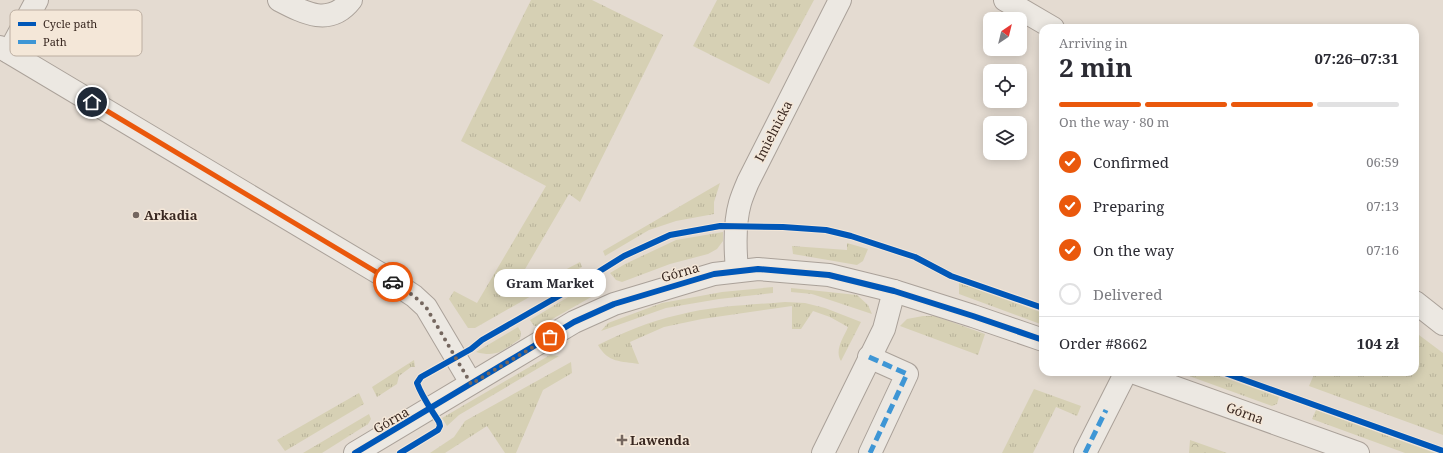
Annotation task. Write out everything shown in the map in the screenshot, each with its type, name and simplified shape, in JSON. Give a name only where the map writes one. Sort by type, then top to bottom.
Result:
[{"type":"street","points":[[30,10],[37,0]]},
{"type":"street","points":[[279,0],[304,12],[327,16],[344,8],[351,0]]},
{"type":"street","name":"Imielnicka","points":[[737,270],[735,245],[738,215],[740,204],[748,182],[840,0]]},
{"type":"street","points":[[1005,0],[1047,24]]},
{"type":"street","points":[[4,50],[10,41]]},
{"type":"street","points":[[14,56],[380,273],[414,296],[426,307],[471,384]]},
{"type":"street","name":"Górna","points":[[366,450],[574,322],[614,304],[714,274],[737,270],[764,269],[829,275],[894,291],[1039,339]]},
{"type":"street","points":[[823,453],[884,329],[894,291]]},
{"type":"street","points":[[1419,305],[1443,324]]},
{"type":"street","points":[[869,357],[907,374],[870,453]]},
{"type":"street","points":[[1085,453],[1124,376]]},
{"type":"street","name":"Górna","points":[[1143,376],[1358,453]]},
{"type":"green space","points":[[531,0],[592,0],[663,35],[580,202],[569,194],[521,276],[529,289],[580,262],[582,267],[475,328],[468,328],[449,299],[454,291],[477,303],[546,186],[461,141]]},
{"type":"green space","points":[[717,0],[814,0],[769,84],[693,46]]},
{"type":"green space","points":[[720,183],[714,202],[714,214],[676,221],[649,230],[605,256],[603,251]]},
{"type":"green space","points":[[723,232],[723,241],[717,249],[708,254],[670,264],[622,282],[616,280],[610,273],[625,264],[676,240]]},
{"type":"green space","points":[[847,243],[868,249],[863,261],[857,265],[793,254],[792,246],[847,250]]},
{"type":"green space","points":[[593,282],[596,290],[593,296],[540,326],[534,326],[530,320]]},
{"type":"green space","points":[[959,283],[1039,312],[1039,324],[959,294]]},
{"type":"green space","points":[[773,287],[773,293],[719,299],[666,308],[601,331],[608,323],[662,303],[722,292]]},
{"type":"green space","points":[[791,288],[857,295],[868,305],[872,314],[812,294],[791,292]]},
{"type":"green space","points":[[785,302],[805,303],[825,308],[861,322],[841,361],[839,357],[839,348],[848,327],[830,317],[813,311],[801,329],[792,329],[792,306],[702,319],[664,327],[630,342],[639,364],[611,358],[602,351],[598,345],[637,327],[657,320],[691,312],[745,305]]},
{"type":"green space","points":[[923,316],[935,316],[985,334],[978,355],[900,326],[907,319]]},
{"type":"green space","points":[[518,327],[521,332],[520,339],[504,350],[490,354],[476,352]]},
{"type":"green space","points":[[1419,335],[1443,353],[1443,435],[1309,386],[1313,376],[1419,376]]},
{"type":"green space","points":[[550,355],[559,356],[459,415],[447,426],[442,418]]},
{"type":"green space","points":[[414,360],[415,367],[411,367],[399,376],[397,384],[377,397],[372,387]]},
{"type":"green space","points":[[571,362],[572,373],[543,390],[516,453],[505,453],[487,426],[445,453],[430,453],[454,437],[465,421]]},
{"type":"green space","points":[[1189,376],[1219,376],[1279,397],[1277,404],[1272,406]]},
{"type":"green space","points":[[1034,389],[1081,406],[1077,416],[1056,407],[1033,453],[1002,453]]},
{"type":"green space","points":[[359,393],[364,404],[285,451],[277,440]]},
{"type":"green space","points":[[1316,410],[1435,453],[1405,453],[1312,419]]},
{"type":"green space","points":[[369,414],[371,419],[368,424],[322,453],[303,453]]},
{"type":"green space","points":[[1190,440],[1227,453],[1189,453]]},
{"type":"marked path","points":[[869,357],[907,374],[870,453]]},
{"type":"marked path","points":[[1085,453],[1106,410]]},
{"type":"cycle path","points":[[400,453],[438,430],[440,426],[417,383],[421,377],[471,349],[482,340],[571,289],[624,256],[670,235],[720,226],[783,227],[826,230],[851,236],[915,257],[951,276],[1039,307]]},
{"type":"cycle path","points":[[355,453],[574,322],[614,304],[714,274],[758,269],[829,275],[894,291],[1039,339]]},
{"type":"cycle path","points":[[1233,376],[1443,451]]},
{"type":"way so far","points":[[393,282],[414,296],[426,307],[471,384],[550,337]]},
{"type":"place","name":"Arkadia","points":[[136,215]]},
{"type":"place","name":"Gram Market","points":[[550,337]]},
{"type":"place","name":"Lawenda","points":[[622,440]]},
{"type":"route","points":[[92,102],[393,282]]}]
